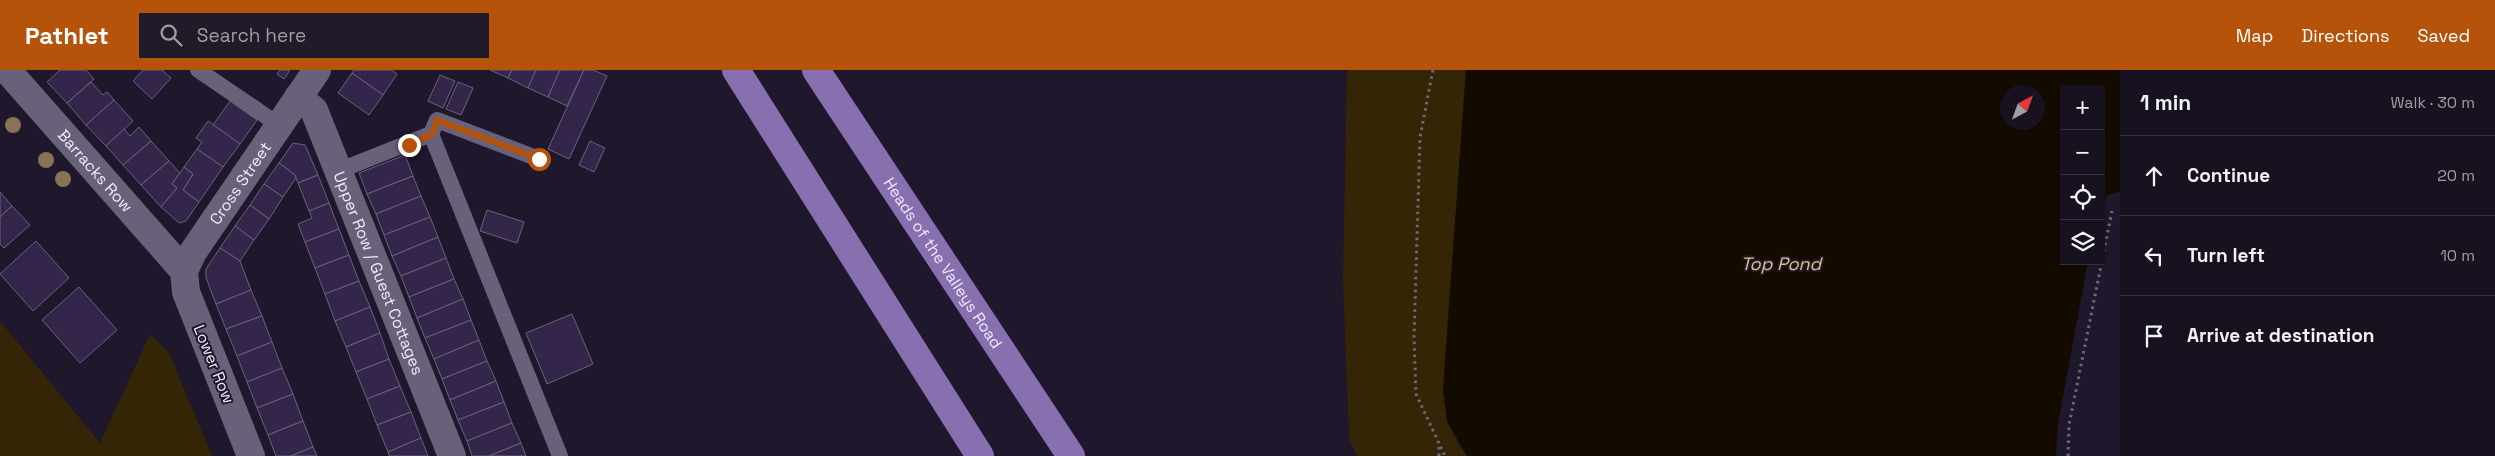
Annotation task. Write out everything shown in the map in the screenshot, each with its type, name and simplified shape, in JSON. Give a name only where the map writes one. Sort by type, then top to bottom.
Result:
[{"type":"highway","points":[[736,70],[980,456]]},
{"type":"highway","name":"Heads of the Valleys Road","points":[[816,70],[1071,456]]},
{"type":"street","name":"Barracks Row","points":[[6,70],[184,271]]},
{"type":"street","name":"Cross Street","points":[[184,271],[193,252],[317,70]]},
{"type":"street","name":"Upper Row / Guest Cottages","points":[[298,97],[314,110],[452,456]]},
{"type":"street","name":"Lower Row","points":[[184,271],[186,292],[250,456]]},
{"type":"lane","points":[[198,70],[279,125]]},
{"type":"lane","points":[[539,159],[437,120],[432,134],[560,456]]},
{"type":"lane","points":[[338,171],[432,134]]},
{"type":"path","points":[[1433,70],[1420,137],[1414,338],[1416,394],[1445,456]]},
{"type":"path","points":[[2068,456],[2068,425],[2112,211]]},
{"type":"path","points":[[1439,445],[1439,456]]},
{"type":"shaded area","points":[[1347,70],[1466,70],[1443,390],[1458,444],[1467,456],[1357,456],[1349,439],[1343,279]]},
{"type":"shaded area","points":[[0,321],[100,443],[150,334],[169,353],[212,456],[0,456]]},
{"type":"water","name":"Top Pond","points":[[1466,70],[2120,70],[2120,191],[2106,196],[2105,199],[2105,85],[2060,85],[2060,265],[2087,265],[2058,424],[2056,456],[1467,456],[1447,422],[1443,390]]},
{"type":"building","points":[[60,70],[86,70],[94,79],[67,103],[47,82]]},
{"type":"building","points":[[143,70],[162,70],[171,78],[152,99],[133,81]]},
{"type":"building","points":[[280,70],[290,70],[284,79],[277,74]]},
{"type":"building","points":[[354,70],[392,70],[397,74],[383,95],[352,73]]},
{"type":"building","points":[[490,70],[512,70],[508,78]]},
{"type":"building","points":[[512,70],[536,70],[528,88],[508,78]]},
{"type":"building","points":[[536,70],[560,70],[548,97],[528,88]]},
{"type":"building","points":[[560,70],[584,70],[567,106],[548,97]]},
{"type":"building","points":[[584,70],[593,70],[607,76],[569,159],[548,149]]},
{"type":"building","points":[[352,73],[383,95],[369,115],[338,93]]},
{"type":"building","points":[[440,75],[455,81],[443,108],[428,101]]},
{"type":"building","points":[[91,82],[103,95],[107,92],[114,100],[86,125],[67,103]]},
{"type":"building","points":[[458,82],[473,88],[461,115],[446,109]]},
{"type":"building","points":[[114,100],[133,121],[106,146],[86,125]]},
{"type":"building","points":[[230,101],[257,120],[240,144],[213,125]]},
{"type":"building","points":[[208,121],[240,144],[223,167],[197,149],[202,142],[196,138]]},
{"type":"building","points":[[139,127],[151,141],[123,165],[106,146],[124,129],[130,136]]},
{"type":"building","points":[[151,141],[169,161],[141,185],[123,165]]},
{"type":"building","points":[[590,141],[605,148],[594,172],[579,165]]},
{"type":"building","points":[[293,143],[305,145],[318,175],[298,183],[295,175],[279,163]]},
{"type":"building","points":[[197,149],[223,167],[199,202],[183,190],[193,174],[184,167]]},
{"type":"building","points":[[405,155],[413,176],[367,194],[359,173]]},
{"type":"building","points":[[169,161],[180,173],[172,184],[177,188],[161,207],[141,185]]},
{"type":"building","points":[[279,163],[295,175],[296,178],[283,197],[264,184]]},
{"type":"building","points":[[184,167],[193,174],[183,190],[199,202],[186,221],[179,223],[161,207],[177,188],[172,184]]},
{"type":"building","points":[[318,175],[329,203],[309,211],[298,183]]},
{"type":"building","points":[[413,176],[421,196],[376,214],[367,194]]},
{"type":"building","points":[[264,184],[283,197],[269,219],[250,205]]},
{"type":"building","points":[[0,192],[12,206],[0,217]]},
{"type":"building","points":[[421,196],[430,217],[384,235],[376,214]]},
{"type":"building","points":[[329,203],[339,229],[305,242],[298,224],[312,218],[309,211]]},
{"type":"building","points":[[250,205],[269,219],[254,240],[235,226]]},
{"type":"building","points":[[12,206],[30,225],[4,248],[0,244],[0,217]]},
{"type":"building","points":[[487,210],[524,222],[517,243],[480,231]]},
{"type":"building","points":[[430,217],[438,237],[392,256],[384,235]]},
{"type":"building","points":[[235,226],[254,240],[240,261],[220,248]]},
{"type":"building","points":[[339,229],[349,255],[315,268],[305,242]]},
{"type":"building","points":[[438,237],[446,258],[401,276],[392,256]]},
{"type":"building","points":[[36,241],[69,278],[33,311],[0,274]]},
{"type":"building","points":[[220,248],[240,261],[251,290],[216,304],[206,278],[206,269]]},
{"type":"building","points":[[349,255],[359,281],[325,294],[315,268]]},
{"type":"building","points":[[446,258],[454,279],[409,297],[401,276]]},
{"type":"building","points":[[454,279],[463,299],[417,318],[409,297]]},
{"type":"building","points":[[359,281],[370,307],[335,321],[325,294]]},
{"type":"building","points":[[79,287],[117,330],[80,363],[42,320]]},
{"type":"building","points":[[251,290],[262,316],[226,329],[216,304]]},
{"type":"building","points":[[463,299],[471,320],[425,338],[417,318]]},
{"type":"building","points":[[370,307],[380,333],[346,347],[335,321]]},
{"type":"building","points":[[572,314],[593,364],[547,384],[526,333]]},
{"type":"building","points":[[262,316],[272,342],[237,356],[226,329]]},
{"type":"building","points":[[471,320],[479,340],[434,359],[425,338]]},
{"type":"building","points":[[380,333],[389,359],[356,372],[346,347]]},
{"type":"building","points":[[479,340],[487,361],[442,379],[434,359]]},
{"type":"building","points":[[272,342],[282,368],[247,382],[237,356]]},
{"type":"building","points":[[389,359],[400,386],[367,399],[356,372]]},
{"type":"building","points":[[487,361],[496,381],[450,400],[442,379]]},
{"type":"building","points":[[282,368],[293,394],[257,408],[247,382]]},
{"type":"building","points":[[496,381],[504,402],[458,420],[450,400]]},
{"type":"building","points":[[400,386],[411,412],[377,425],[367,399]]},
{"type":"building","points":[[293,394],[303,421],[268,435],[257,408]]},
{"type":"building","points":[[504,402],[512,423],[467,441],[458,420]]},
{"type":"building","points":[[411,412],[421,438],[388,452],[377,425]]},
{"type":"building","points":[[303,421],[313,447],[291,456],[276,456],[268,435]]},
{"type":"building","points":[[512,423],[521,443],[489,456],[472,456],[467,441]]},
{"type":"building","points":[[421,438],[428,456],[389,456],[388,452]]},
{"type":"building","points":[[521,443],[526,456],[489,456]]},
{"type":"building","points":[[313,447],[317,456],[291,456]]},
{"type":"route","points":[[409,145],[432,134],[437,120],[539,159]]}]
